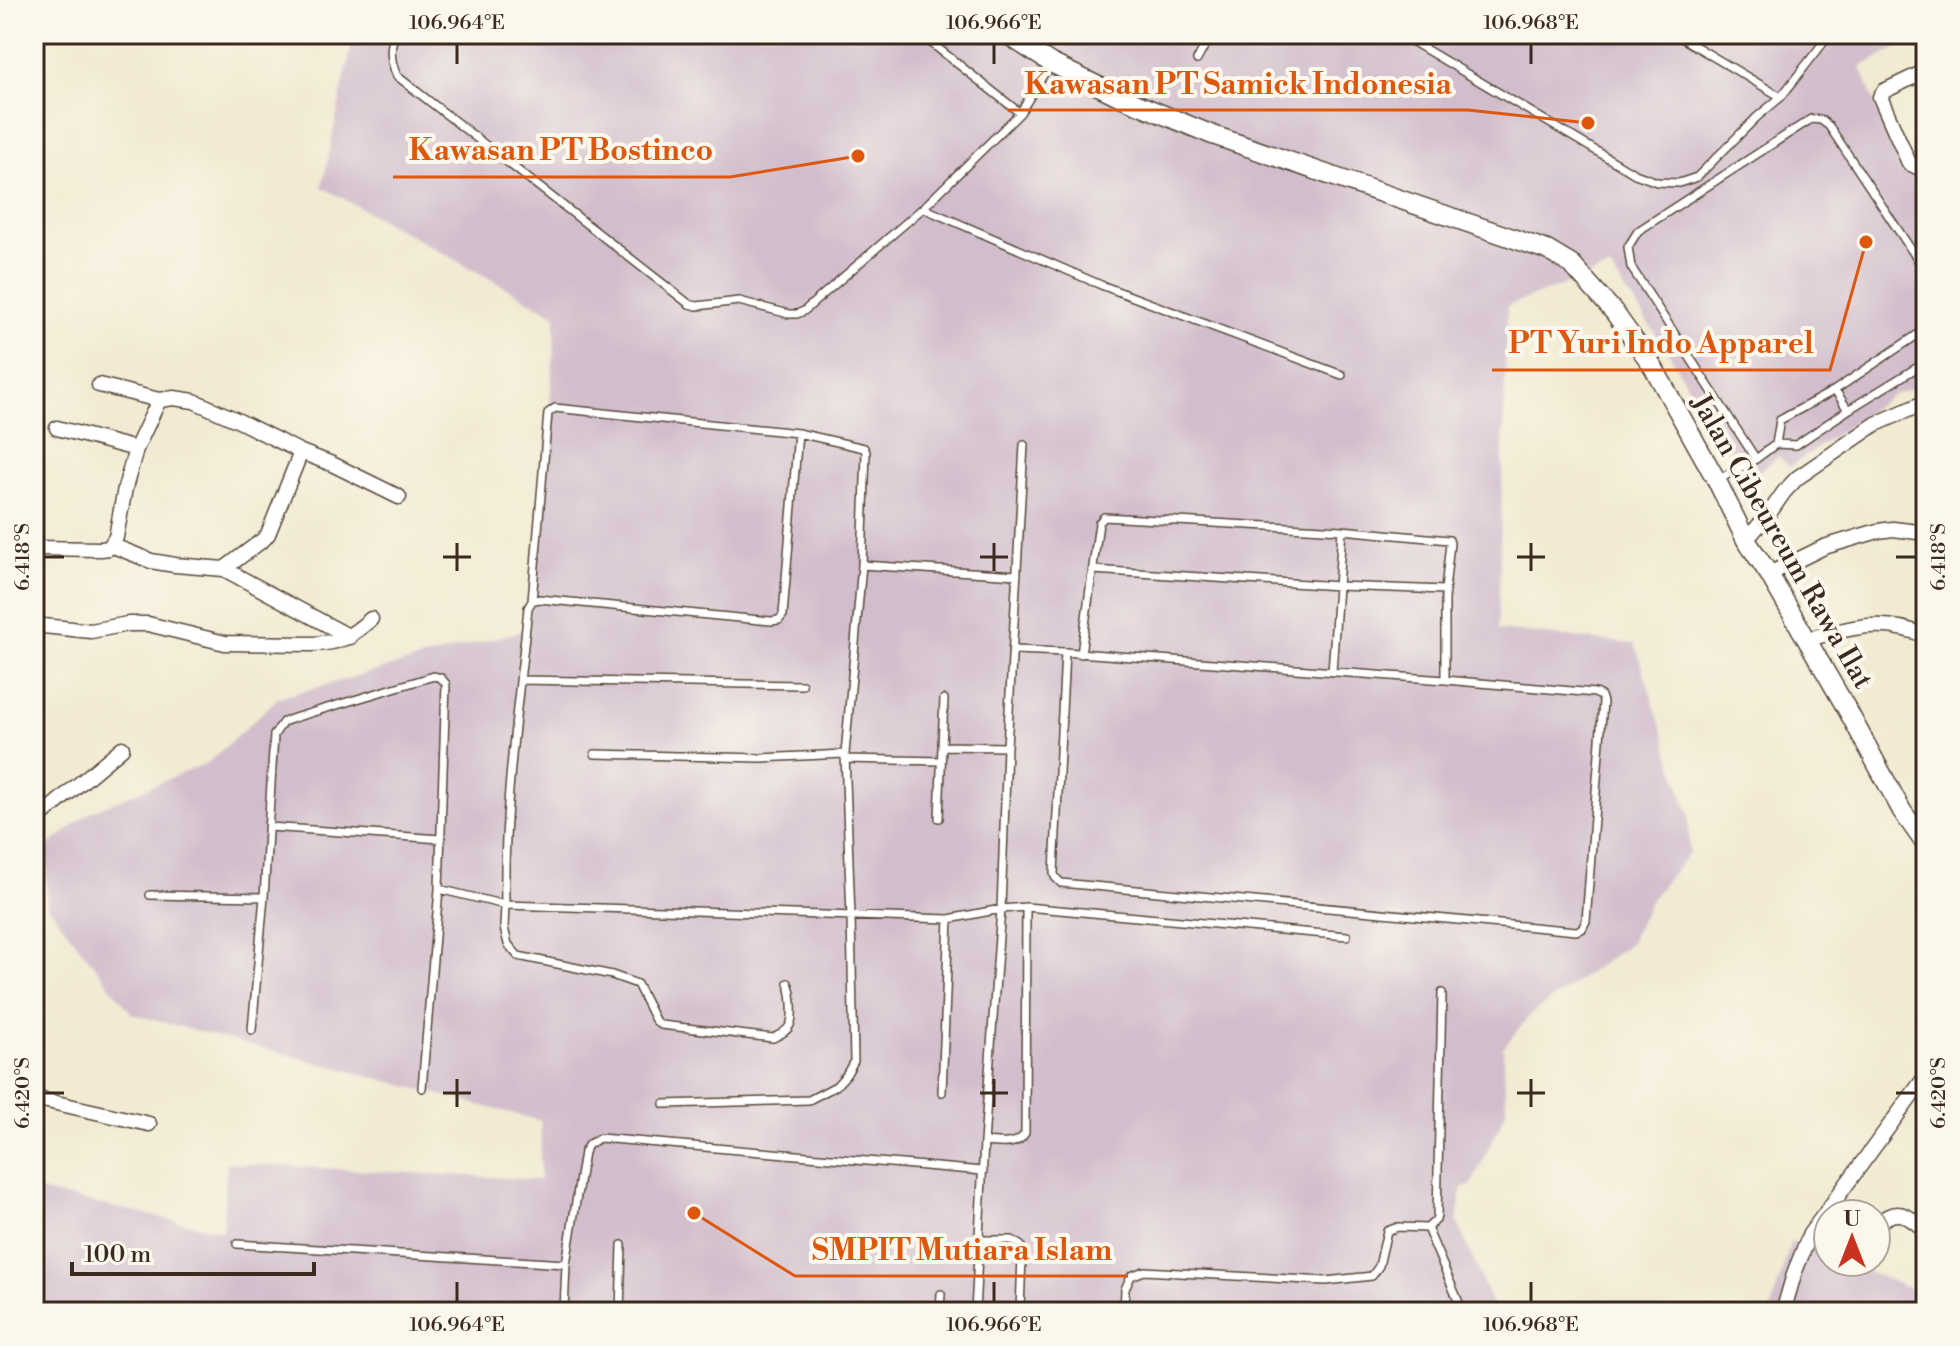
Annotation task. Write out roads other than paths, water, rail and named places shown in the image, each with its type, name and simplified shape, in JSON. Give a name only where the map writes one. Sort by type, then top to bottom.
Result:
[{"type":"street","name":"Jalan Cibeureum Rawa Ilat","points":[[1006,34],[1051,63],[1123,98],[1210,134],[1536,246],[1572,265],[1614,312],[1652,365],[1746,540],[1848,711],[1902,811],[1926,845]]},
{"type":"street","points":[[1926,71],[1884,91],[1880,97],[1909,163],[1917,167],[1926,161]]},
{"type":"street","points":[[99,385],[159,400],[174,398],[194,401],[399,497]]},
{"type":"street","points":[[34,548],[101,549],[111,545],[116,537],[136,449],[159,400]]},
{"type":"street","points":[[1746,540],[1797,478],[1876,424],[1926,402]]},
{"type":"street","points":[[57,428],[136,449]]},
{"type":"street","points":[[224,569],[268,534],[301,452]]},
{"type":"street","points":[[1769,574],[1824,547],[1878,531],[1893,529],[1926,533]]},
{"type":"street","points":[[111,545],[151,561],[224,569],[350,637]]},
{"type":"street","points":[[34,625],[91,631],[128,624],[148,624],[241,644],[325,644],[350,637],[371,619]]},
{"type":"street","points":[[1805,640],[1863,625],[1898,627],[1926,636]]},
{"type":"street","points":[[34,822],[122,748]]},
{"type":"street","points":[[1845,1198],[1926,1076]]},
{"type":"street","points":[[34,1098],[149,1124]]},
{"type":"street","points":[[1892,1213],[1905,1215],[1926,1231]]},
{"type":"street","points":[[1783,1312],[1795,1271],[1812,1231]]},
{"type":"lane","points":[[395,34],[391,54],[397,76],[689,304],[697,306],[739,301],[789,314],[804,311],[923,208],[1020,113],[1051,63]]},
{"type":"lane","points":[[920,34],[1020,113]]},
{"type":"lane","points":[[1197,60],[1211,34]]},
{"type":"lane","points":[[1400,34],[1635,174],[1657,182],[1679,183],[1697,177],[1781,97],[1828,34]]},
{"type":"lane","points":[[1675,34],[1781,97]]},
{"type":"lane","points":[[1756,459],[1631,267],[1628,247],[1638,231],[1811,119],[1821,120],[1829,126],[1926,272]]},
{"type":"lane","points":[[923,208],[1101,285],[1342,375]]},
{"type":"lane","points":[[1776,444],[1780,420],[1835,390],[1926,329]]},
{"type":"lane","points":[[1717,481],[1776,444],[1796,445],[1926,362]]},
{"type":"lane","points":[[1835,390],[1848,410]]},
{"type":"lane","points":[[664,1104],[809,1100],[836,1086],[854,1061],[845,757],[862,565],[866,452],[864,448],[798,433],[555,408],[548,413],[532,601],[528,608],[507,814],[504,928],[508,944],[518,956],[628,979],[637,984],[655,1020],[661,1025],[773,1038],[791,1024],[791,991],[788,983]]},
{"type":"lane","points":[[532,601],[539,599],[779,620],[783,615],[798,433]]},
{"type":"lane","points":[[975,1312],[1001,909],[1024,445]]},
{"type":"lane","points":[[1081,654],[1099,523],[1107,516],[1342,530],[1449,540],[1445,590],[1445,680]]},
{"type":"lane","points":[[1332,672],[1342,530]]},
{"type":"lane","points":[[862,565],[1017,575]]},
{"type":"lane","points":[[1093,570],[1445,590]]},
{"type":"lane","points":[[1013,650],[1065,652],[1445,680],[1595,693],[1601,696],[1603,702],[1586,921],[1582,929],[1576,931],[1061,883],[1054,873],[1065,652]]},
{"type":"lane","points":[[252,1030],[274,735],[283,722],[434,676],[441,678],[446,684],[439,889],[422,1088]]},
{"type":"lane","points":[[521,680],[802,685]]},
{"type":"lane","points":[[939,818],[944,699]]},
{"type":"lane","points":[[942,746],[1007,747]]},
{"type":"lane","points":[[595,754],[941,761]]},
{"type":"lane","points":[[269,827],[441,839]]},
{"type":"lane","points":[[439,889],[505,905],[949,919],[1026,907],[1347,936]]},
{"type":"lane","points":[[150,895],[264,897]]},
{"type":"lane","points":[[984,1142],[1016,1143],[1025,1133],[1026,907]]},
{"type":"lane","points":[[942,1092],[949,919]]},
{"type":"lane","points":[[1124,1312],[1125,1289],[1131,1276],[1144,1271],[1326,1281],[1372,1276],[1379,1266],[1387,1231],[1398,1227],[1427,1228],[1436,1220],[1442,993]]},
{"type":"lane","points":[[564,1312],[566,1264],[584,1152],[589,1144],[600,1138],[983,1171]]},
{"type":"lane","points":[[1427,1228],[1463,1312]]},
{"type":"lane","points":[[978,1240],[1012,1240],[1021,1246],[1020,1312]]},
{"type":"lane","points":[[237,1244],[566,1264]]},
{"type":"lane","points":[[620,1312],[622,1245]]},
{"type":"lane","points":[[940,1312],[941,1294]]},
{"type":"place","name":"Kawasan PT Samick Indonesia","points":[[1588,123]]},
{"type":"place","name":"Kawasan PT Bostinco","points":[[858,156]]},
{"type":"place","name":"PT Yuri Indo Apparel","points":[[1866,242]]},
{"type":"place","name":"SMPIT Mutiara Islam","points":[[694,1213]]}]
